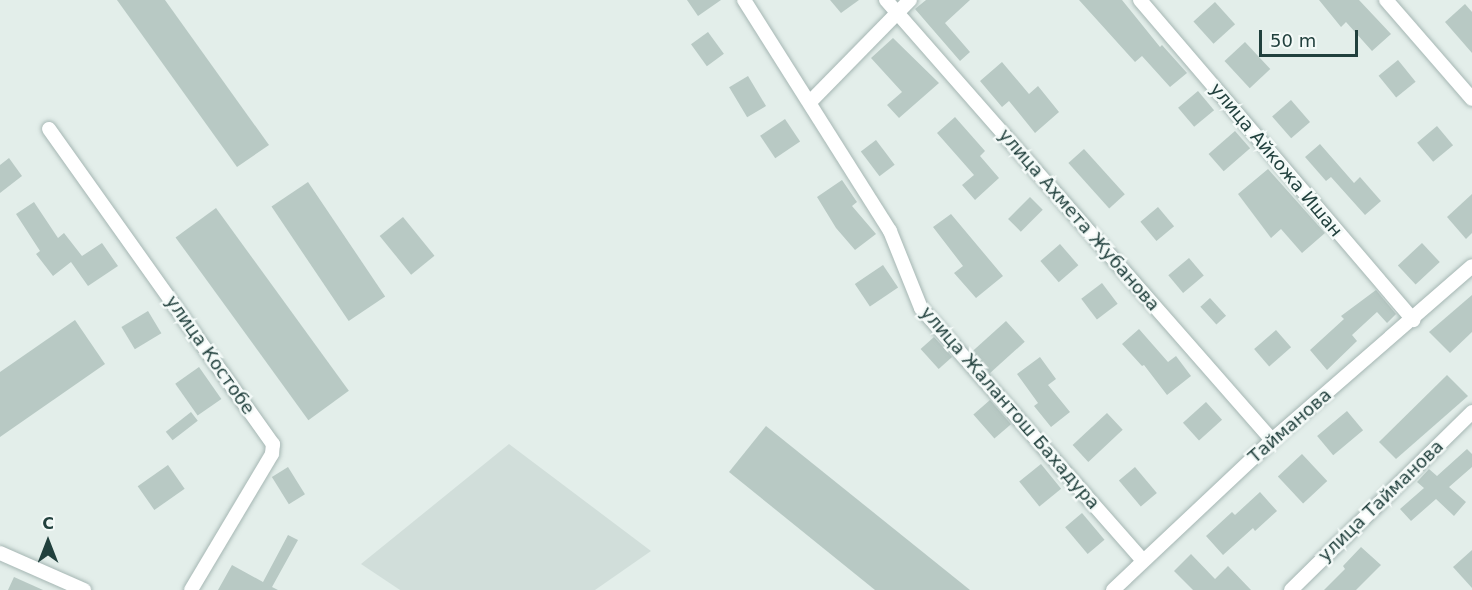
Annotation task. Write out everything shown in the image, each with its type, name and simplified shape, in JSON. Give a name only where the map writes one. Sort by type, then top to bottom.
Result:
[{"type":"street","name":"улица Жалантош Бахадура","points":[[744,0],[890,231],[921,308],[1142,560]]},
{"type":"street","name":"улица Ахмета Жубанова","points":[[886,0],[1272,440]]},
{"type":"street","points":[[810,102],[910,0]]},
{"type":"street","name":"улица Айкожа Ишан","points":[[1140,0],[1413,320]]},
{"type":"street","points":[[1386,0],[1472,99]]},
{"type":"street","name":"улица Костобе","points":[[49,129],[273,444],[272,454],[190,590]]},
{"type":"street","name":"Тайманова","points":[[1113,590],[1142,560],[1272,440],[1413,320],[1472,266]]},
{"type":"street","name":"улица Тайманова","points":[[1291,590],[1472,412]]},
{"type":"street","points":[[0,553],[84,590]]},
{"type":"shaded area","points":[[509,444],[651,551],[595,590],[400,590],[361,564]]},
{"type":"building","points":[[117,0],[165,0],[269,145],[237,167]]},
{"type":"building","points":[[687,0],[721,0],[698,16]]},
{"type":"building","points":[[830,0],[859,0],[841,13]]},
{"type":"building","points":[[926,0],[970,0],[945,23],[970,52],[960,61],[915,9]]},
{"type":"building","points":[[1079,0],[1122,0],[1160,47],[1162,45],[1187,73],[1170,87],[1142,56],[1135,62]]},
{"type":"building","points":[[1319,0],[1359,0],[1391,34],[1372,51],[1346,22],[1341,27]]},
{"type":"building","points":[[1215,2],[1235,24],[1214,44],[1193,21]]},
{"type":"building","points":[[1465,4],[1472,12],[1472,53],[1445,22]]},
{"type":"building","points":[[708,32],[724,54],[707,66],[691,44]]},
{"type":"building","points":[[893,38],[939,83],[899,118],[887,105],[902,92],[871,58]]},
{"type":"building","points":[[1245,42],[1270,69],[1250,88],[1225,61]]},
{"type":"building","points":[[1398,60],[1416,82],[1396,97],[1379,76]]},
{"type":"building","points":[[1002,62],[1029,94],[1038,86],[1059,112],[1035,133],[1009,101],[1002,107],[980,81]]},
{"type":"building","points":[[748,76],[766,106],[747,117],[729,87]]},
{"type":"building","points":[[1198,91],[1214,110],[1194,127],[1178,108]]},
{"type":"building","points":[[1291,100],[1310,122],[1291,138],[1272,116]]},
{"type":"building","points":[[955,117],[985,151],[980,156],[999,178],[975,200],[962,185],[974,175],[937,133]]},
{"type":"building","points":[[785,119],[800,141],[775,158],[760,136]]},
{"type":"building","points":[[1437,126],[1453,145],[1433,162],[1417,143]]},
{"type":"building","points":[[1235,131],[1250,148],[1224,171],[1209,154]]},
{"type":"building","points":[[876,140],[895,165],[879,176],[861,151]]},
{"type":"building","points":[[1320,144],[1354,183],[1360,177],[1381,201],[1365,215],[1331,177],[1326,181],[1305,157]]},
{"type":"building","points":[[1084,149],[1125,194],[1109,208],[1068,163]]},
{"type":"building","points":[[9,158],[22,176],[0,193],[0,165]]},
{"type":"building","points":[[1268,169],[1325,233],[1302,253],[1281,229],[1271,238],[1238,194]]},
{"type":"building","points":[[842,180],[857,202],[852,206],[876,234],[855,250],[836,228],[817,197]]},
{"type":"building","points":[[308,182],[385,296],[349,321],[272,207]]},
{"type":"building","points":[[1472,194],[1472,233],[1466,239],[1447,217]]},
{"type":"building","points":[[1030,197],[1043,210],[1021,232],[1008,219]]},
{"type":"building","points":[[34,202],[58,238],[64,233],[82,256],[102,243],[118,266],[88,286],[71,262],[53,276],[36,254],[40,251],[16,214]]},
{"type":"building","points":[[1158,207],[1174,226],[1156,241],[1140,222]]},
{"type":"building","points":[[216,208],[349,391],[308,420],[176,237]]},
{"type":"building","points":[[951,214],[1003,276],[976,298],[954,273],[963,266],[933,227]]},
{"type":"building","points":[[403,217],[434,256],[411,275],[380,236]]},
{"type":"building","points":[[1422,243],[1440,262],[1416,285],[1398,266]]},
{"type":"building","points":[[1060,244],[1078,265],[1059,282],[1040,261]]},
{"type":"building","points":[[1189,258],[1204,276],[1183,293],[1168,275]]},
{"type":"building","points":[[883,265],[898,287],[870,306],[855,284]]},
{"type":"building","points":[[1102,283],[1118,304],[1097,319],[1081,299]]},
{"type":"building","points":[[1376,290],[1396,314],[1387,323],[1377,312],[1352,335],[1357,341],[1327,370],[1310,350],[1344,319],[1341,316]]},
{"type":"building","points":[[1472,295],[1472,332],[1450,353],[1429,332]]},
{"type":"building","points":[[1210,298],[1226,316],[1216,325],[1200,307]]},
{"type":"building","points":[[148,311],[161,333],[135,349],[121,327]]},
{"type":"building","points":[[75,320],[105,364],[0,437],[0,372]]},
{"type":"building","points":[[1006,321],[1025,342],[990,373],[971,352]]},
{"type":"building","points":[[1139,329],[1168,362],[1176,356],[1191,376],[1167,395],[1144,365],[1142,366],[1122,344]]},
{"type":"building","points":[[1276,330],[1291,347],[1269,366],[1254,349]]},
{"type":"building","points":[[934,337],[952,357],[939,369],[921,349]]},
{"type":"building","points":[[1040,357],[1056,379],[1048,385],[1070,412],[1051,427],[1034,406],[1038,403],[1017,374]]},
{"type":"building","points":[[199,367],[221,399],[198,416],[175,384]]},
{"type":"building","points":[[1447,375],[1468,396],[1396,459],[1379,442]]},
{"type":"building","points":[[990,400],[1011,424],[994,439],[973,414]]},
{"type":"building","points":[[1206,402],[1222,420],[1199,441],[1183,423]]},
{"type":"building","points":[[1347,411],[1363,430],[1333,455],[1317,436]]},
{"type":"building","points":[[191,412],[198,421],[173,440],[166,432]]},
{"type":"building","points":[[1107,413],[1123,430],[1088,462],[1073,445]]},
{"type":"building","points":[[766,426],[970,590],[875,590],[729,472]]},
{"type":"building","points":[[1467,449],[1472,454],[1472,467],[1449,487],[1466,502],[1454,516],[1436,499],[1411,521],[1400,509],[1424,488],[1417,482],[1429,469],[1437,476]]},
{"type":"building","points":[[1302,454],[1327,481],[1303,504],[1278,477]]},
{"type":"building","points":[[1041,464],[1061,489],[1039,506],[1019,482]]},
{"type":"building","points":[[168,465],[185,489],[154,510],[138,486]]},
{"type":"building","points":[[288,467],[305,494],[289,504],[272,477]]},
{"type":"building","points":[[1135,467],[1157,493],[1141,507],[1119,480]]},
{"type":"building","points":[[1260,492],[1277,511],[1255,531],[1253,528],[1223,555],[1206,536],[1232,512],[1235,515]]},
{"type":"building","points":[[1082,513],[1104,540],[1088,554],[1065,527]]},
{"type":"building","points":[[288,535],[298,540],[272,587],[278,590],[218,590],[232,565],[263,582]]},
{"type":"building","points":[[1361,547],[1381,565],[1356,590],[1324,590],[1345,569],[1343,566]]},
{"type":"building","points":[[1472,550],[1472,588],[1453,567]]},
{"type":"building","points":[[1191,554],[1215,579],[1228,566],[1251,590],[1193,590],[1174,571]]},
{"type":"building","points":[[14,577],[43,590],[8,590]]}]
